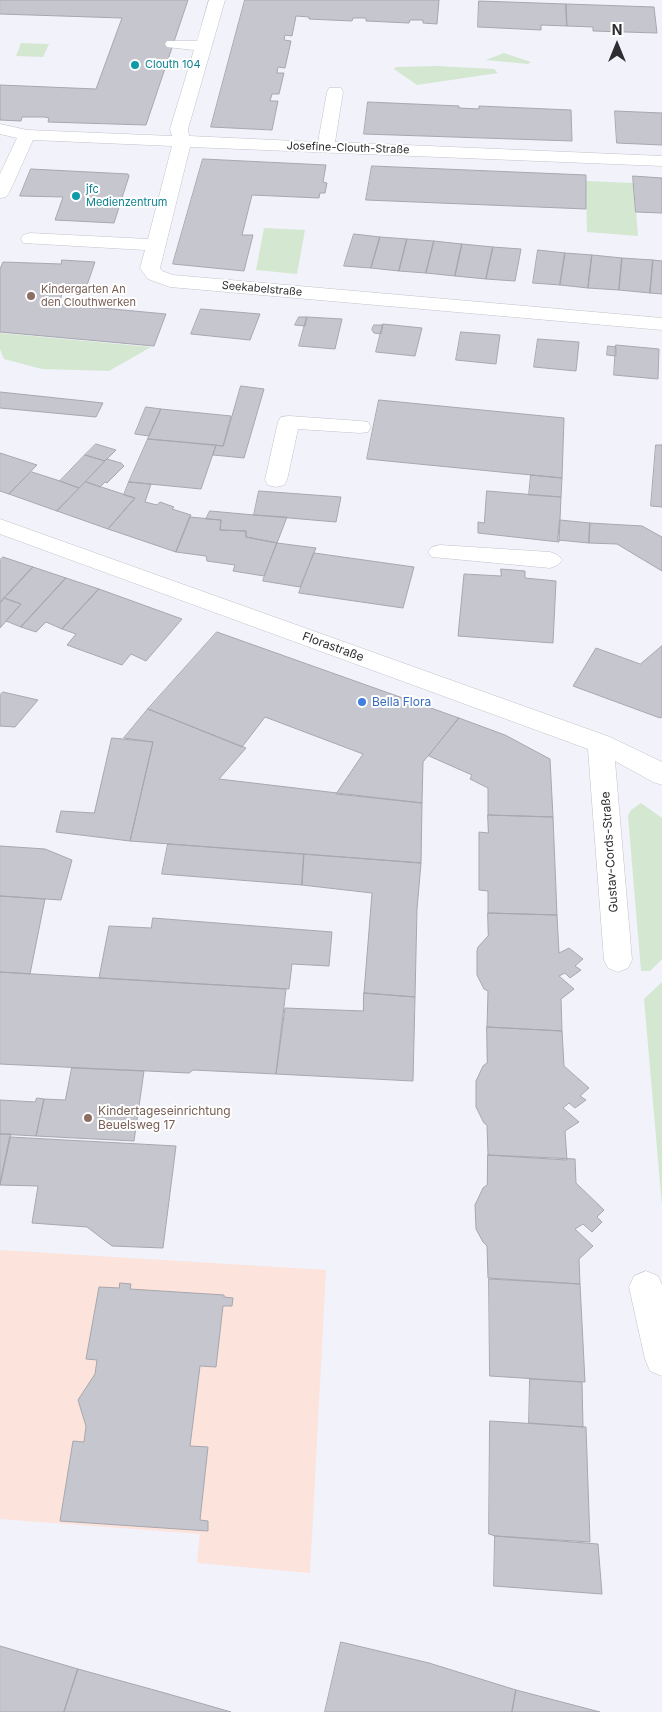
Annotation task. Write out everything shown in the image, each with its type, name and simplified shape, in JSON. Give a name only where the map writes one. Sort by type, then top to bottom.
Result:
[{"type":"street","points":[[0,129],[8,129],[27,136],[182,143],[179,129],[217,0]]},
{"type":"street","points":[[173,44],[204,46]]},
{"type":"street","points":[[326,147],[335,92]]},
{"type":"street","points":[[0,154],[27,136]]},
{"type":"street","points":[[0,193],[27,136]]},
{"type":"street","name":"Josefine-Clouth-Straße","points":[[182,143],[662,161]]},
{"type":"street","name":"Seekabelstraße","points":[[182,143],[150,268],[155,275],[170,281],[662,324]]},
{"type":"street","points":[[30,239],[156,245]]},
{"type":"street","points":[[276,480],[289,422],[360,427]]},
{"type":"street","name":"Florastraße","points":[[0,526],[602,744],[656,761]]},
{"type":"street","points":[[440,552],[550,560]]},
{"type":"street","name":"Gustav-Cords-Straße","points":[[602,744],[618,960]]},
{"type":"street","points":[[646,1286],[662,1359]]},
{"type":"shaded area","points":[[0,1250],[326,1270],[310,1573],[197,1563],[200,1534],[0,1519]]},
{"type":"green space","points":[[21,43],[49,44],[43,57],[16,56]]},
{"type":"green space","points":[[504,53],[531,62],[528,64],[486,60]]},
{"type":"green space","points":[[437,66],[494,69],[498,73],[417,85],[394,69],[396,67]]},
{"type":"green space","points":[[586,181],[634,183],[638,236],[587,232]]},
{"type":"green space","points":[[264,228],[305,230],[297,274],[256,270]]},
{"type":"green space","points":[[0,333],[151,347],[109,371],[42,369],[4,359],[0,349]]},
{"type":"green space","points":[[641,803],[662,818],[662,959],[650,971],[641,971],[628,816],[631,810]]},
{"type":"green space","points":[[662,982],[662,1206],[644,999]]},
{"type":"building","name":"Clouth 104","points":[[0,0],[188,0],[146,125],[48,122],[49,118],[44,117],[22,117],[21,121],[0,120],[0,85],[96,89],[122,18],[0,14]]},
{"type":"building","points":[[245,0],[439,0],[437,24],[423,23],[423,20],[410,20],[409,23],[366,21],[366,18],[353,18],[352,21],[309,19],[309,17],[296,16],[292,36],[285,35],[284,40],[291,41],[285,68],[278,67],[277,73],[284,73],[279,94],[272,94],[270,101],[278,101],[272,130],[211,127]]},
{"type":"building","points":[[479,1],[566,4],[567,26],[541,25],[541,30],[478,27]]},
{"type":"building","points":[[566,4],[654,7],[657,33],[593,31],[593,27],[567,26]]},
{"type":"building","points":[[368,102],[459,106],[459,108],[479,109],[479,106],[571,110],[572,141],[364,134]]},
{"type":"building","points":[[615,111],[662,113],[662,145],[617,143]]},
{"type":"building","points":[[203,159],[326,165],[323,182],[327,183],[325,193],[320,193],[319,198],[252,195],[242,235],[253,235],[244,271],[173,264]]},
{"type":"building","points":[[372,166],[586,175],[586,209],[366,200]]},
{"type":"building","name":"jfc Medienzentrum","points":[[31,169],[128,174],[129,176],[114,223],[55,220],[63,197],[20,196]]},
{"type":"building","points":[[633,176],[662,178],[662,213],[636,212]]},
{"type":"building","points":[[354,234],[380,237],[371,268],[344,266]]},
{"type":"building","points":[[380,237],[407,239],[399,271],[371,268]]},
{"type":"building","points":[[407,239],[434,241],[426,273],[399,271]]},
{"type":"building","points":[[434,241],[462,244],[455,276],[426,273]]},
{"type":"building","points":[[462,244],[493,247],[486,279],[455,276]]},
{"type":"building","points":[[493,247],[521,249],[515,281],[486,279]]},
{"type":"building","points":[[538,250],[565,253],[560,285],[533,283]]},
{"type":"building","points":[[565,253],[592,255],[588,288],[560,285]]},
{"type":"building","points":[[592,255],[622,258],[619,290],[588,288]]},
{"type":"building","points":[[622,258],[653,260],[650,293],[619,290]]},
{"type":"building","name":"Kindergarten An den Clouthwerken","points":[[62,260],[95,262],[86,288],[64,287],[59,304],[166,314],[154,346],[0,332],[0,269],[3,262],[61,264]]},
{"type":"building","points":[[653,260],[662,261],[662,294],[650,293]]},
{"type":"building","points":[[201,309],[260,314],[250,340],[191,334]]},
{"type":"building","points":[[299,317],[307,317],[305,326],[295,325]]},
{"type":"building","points":[[307,317],[342,319],[335,349],[299,346]]},
{"type":"building","points":[[383,324],[422,328],[415,356],[376,352]]},
{"type":"building","points":[[374,325],[383,325],[381,334],[374,333],[372,330]]},
{"type":"building","points":[[461,332],[500,335],[496,364],[456,360]]},
{"type":"building","points":[[538,339],[579,342],[576,371],[534,367]]},
{"type":"building","points":[[616,345],[659,349],[658,379],[614,375]]},
{"type":"building","points":[[608,346],[616,347],[616,356],[607,355]]},
{"type":"building","points":[[241,386],[264,389],[244,458],[213,455],[216,445],[223,446]]},
{"type":"building","points":[[0,392],[103,403],[96,417],[0,408]]},
{"type":"building","points":[[379,400],[564,418],[562,478],[367,459]]},
{"type":"building","points":[[146,407],[161,409],[149,436],[135,434]]},
{"type":"building","points":[[161,409],[231,416],[223,446],[148,439]]},
{"type":"building","points":[[148,439],[216,445],[201,489],[129,482]]},
{"type":"building","points":[[96,444],[116,450],[105,461],[85,455]]},
{"type":"building","points":[[656,445],[662,445],[662,507],[651,506]]},
{"type":"building","points":[[0,453],[37,465],[9,494],[0,491]]},
{"type":"building","points":[[85,455],[105,461],[79,488],[60,481]]},
{"type":"building","points":[[107,459],[121,463],[124,466],[107,483],[105,482],[100,487],[86,482]]},
{"type":"building","points":[[32,472],[79,488],[57,511],[9,494]]},
{"type":"building","points":[[531,475],[562,478],[561,497],[529,495]]},
{"type":"building","points":[[86,482],[135,498],[108,529],[57,511]]},
{"type":"building","points":[[129,482],[151,484],[145,502],[157,505],[160,502],[174,507],[172,509],[191,515],[176,552],[108,529],[135,498],[124,495]]},
{"type":"building","points":[[259,491],[341,497],[336,522],[254,515]]},
{"type":"building","points":[[487,491],[561,497],[559,542],[478,533],[478,522],[484,523]]},
{"type":"building","points":[[210,511],[287,517],[277,543],[246,537],[246,531],[220,530],[221,520],[206,519]]},
{"type":"building","points":[[190,517],[221,520],[220,530],[246,531],[246,537],[277,543],[264,576],[233,571],[235,565],[207,561],[206,556],[176,552]]},
{"type":"building","points":[[560,520],[590,523],[589,543],[558,540]]},
{"type":"building","points":[[590,523],[642,526],[662,537],[662,571],[617,544],[589,543]]},
{"type":"building","points":[[277,543],[316,548],[300,587],[263,581]]},
{"type":"building","points":[[314,553],[414,567],[403,608],[299,593]]},
{"type":"building","points":[[3,557],[33,567],[0,603],[0,560]]},
{"type":"building","points":[[33,567],[66,578],[21,627],[6,621],[21,604],[4,598]]},
{"type":"building","points":[[501,569],[525,571],[525,578],[556,581],[553,643],[458,636],[464,574],[501,576]]},
{"type":"building","points":[[66,578],[99,589],[62,629],[46,622],[36,632],[21,627]]},
{"type":"building","points":[[99,589],[182,619],[146,661],[131,654],[122,665],[67,645],[76,634],[62,629]]},
{"type":"building","points":[[4,598],[21,604],[0,628],[0,603]]},
{"type":"building","points":[[217,632],[459,718],[423,762],[422,803],[336,794],[363,754],[265,717],[242,747],[148,709]]},
{"type":"building","points":[[662,646],[662,717],[660,718],[573,686],[596,648],[640,664]]},
{"type":"building","points":[[3,692],[38,700],[15,727],[0,726],[0,695]]},
{"type":"building","points":[[148,709],[246,748],[219,779],[422,803],[421,863],[130,841],[153,742],[124,738]]},
{"type":"building","points":[[459,718],[505,735],[550,759],[553,817],[488,815],[488,788],[470,779],[472,775],[429,756]]},
{"type":"building","points":[[112,738],[153,742],[130,841],[56,832],[61,811],[94,813]]},
{"type":"building","points":[[488,815],[553,817],[557,915],[488,913],[488,891],[479,890],[479,832],[488,833]]},
{"type":"building","points":[[168,844],[304,854],[302,885],[162,874]]},
{"type":"building","points":[[0,846],[45,849],[72,860],[61,900],[0,896]]},
{"type":"building","points":[[304,854],[421,863],[417,909],[415,997],[364,993],[372,893],[302,885]]},
{"type":"building","points":[[0,896],[45,899],[30,974],[0,972]]},
{"type":"building","points":[[488,913],[557,915],[559,953],[569,948],[583,959],[575,966],[581,970],[570,978],[565,973],[559,976],[574,989],[561,999],[562,1031],[487,1027],[488,991],[484,989],[477,975],[477,951],[478,947],[488,936]]},
{"type":"building","points":[[153,918],[332,932],[329,966],[292,964],[289,989],[99,978],[109,926],[151,928]]},
{"type":"building","points":[[0,972],[286,989],[276,1074],[193,1070],[189,1073],[0,1064]]},
{"type":"building","points":[[364,993],[415,997],[413,1081],[276,1074],[285,1008],[363,1011]]},
{"type":"building","points":[[487,1027],[562,1031],[564,1066],[589,1088],[580,1096],[586,1100],[575,1108],[569,1103],[563,1108],[579,1122],[565,1131],[567,1160],[488,1155],[487,1125],[484,1123],[476,1107],[476,1081],[483,1066],[487,1063]]},
{"type":"building","name":"Kindertageseinrichtung Beuelsweg 17","points":[[72,1068],[144,1071],[134,1141],[36,1136],[44,1099],[65,1100]]},
{"type":"building","points":[[37,1098],[44,1099],[36,1136],[0,1134],[0,1100],[35,1102]]},
{"type":"building","points":[[0,1134],[11,1134],[0,1185]]},
{"type":"building","points":[[10,1137],[176,1146],[163,1248],[112,1246],[87,1227],[32,1223],[38,1186],[0,1185]]},
{"type":"building","points":[[488,1155],[575,1159],[576,1183],[604,1210],[597,1217],[602,1222],[592,1232],[583,1224],[575,1229],[593,1246],[579,1259],[580,1284],[488,1278],[487,1246],[476,1229],[475,1205],[483,1188],[487,1185]]},
{"type":"building","points":[[489,1279],[580,1284],[585,1382],[490,1376]]},
{"type":"building","points":[[120,1283],[131,1284],[130,1289],[224,1295],[224,1297],[233,1298],[232,1306],[223,1306],[216,1367],[200,1366],[190,1446],[208,1447],[200,1520],[208,1521],[208,1531],[60,1521],[73,1441],[84,1442],[86,1426],[78,1400],[95,1374],[97,1360],[86,1359],[99,1287],[119,1288]]},
{"type":"building","points":[[530,1379],[582,1382],[583,1427],[529,1423]]},
{"type":"building","points":[[490,1421],[586,1427],[590,1542],[495,1536],[489,1534]]},
{"type":"building","points":[[495,1536],[598,1544],[602,1594],[494,1586]]},
{"type":"building","points":[[341,1642],[429,1663],[516,1690],[512,1712],[325,1712]]},
{"type":"building","points":[[0,1646],[78,1669],[64,1712],[0,1712]]},
{"type":"building","points":[[78,1669],[165,1693],[231,1712],[64,1712]]},
{"type":"building","points":[[516,1690],[600,1712],[512,1712]]},
{"type":"place","name":"Clouth 104","points":[[135,65]]},
{"type":"place","name":"jfc Medienzentrum","points":[[76,196]]},
{"type":"place","name":"Kindergarten An den Clouthwerken","points":[[31,296]]},
{"type":"place","name":"Bella Flora","points":[[362,702]]},
{"type":"place","name":"Kindertageseinrichtung Beuelsweg 17","points":[[88,1118]]}]
